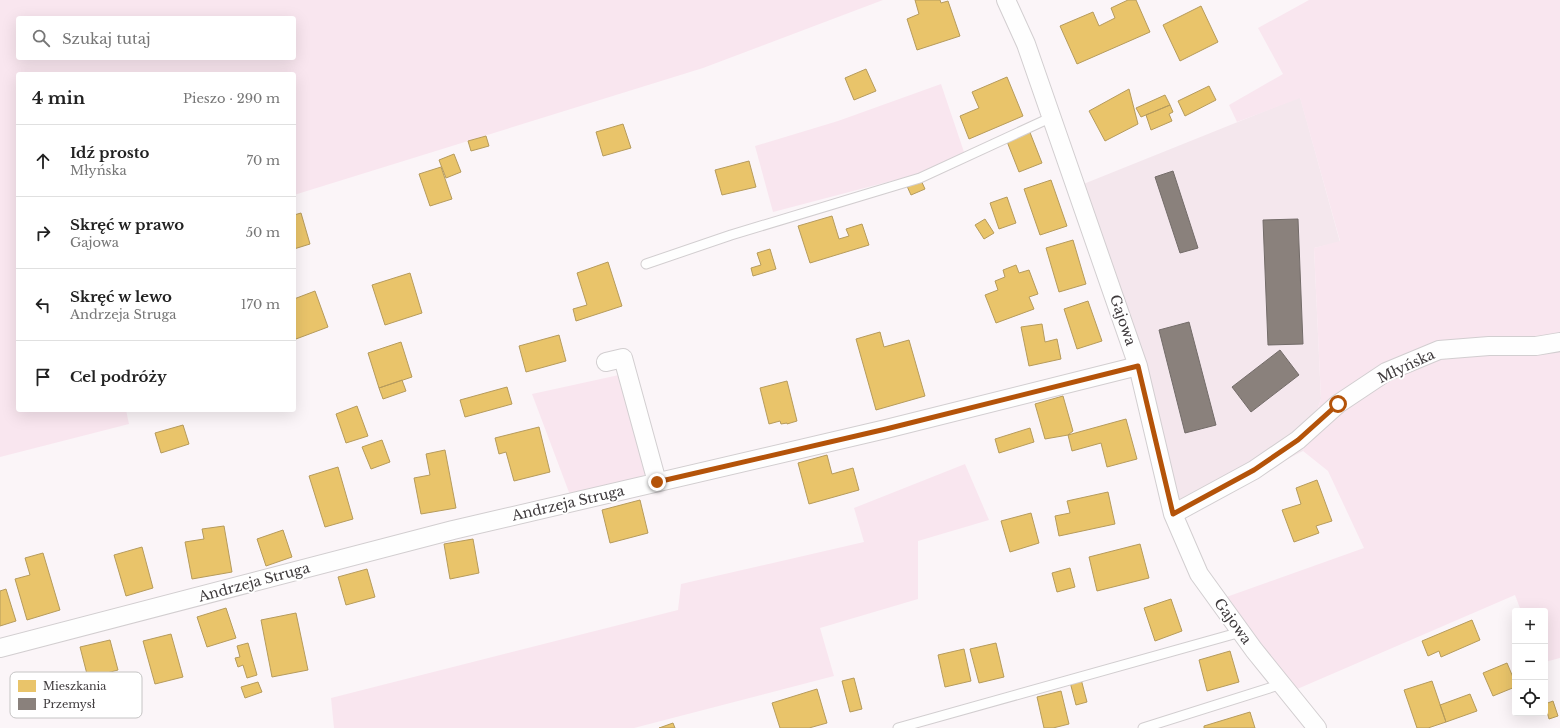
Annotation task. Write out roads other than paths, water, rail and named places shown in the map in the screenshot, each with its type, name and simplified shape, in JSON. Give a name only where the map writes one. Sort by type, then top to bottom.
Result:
[{"type":"street","name":"Gajowa","points":[[1006,0],[1026,44],[1138,366],[1173,514],[1199,574],[1241,632],[1317,728]]},
{"type":"street","name":"Młyńska","points":[[1173,514],[1254,470],[1298,440],[1338,404],[1386,372],[1439,350],[1489,346],[1536,346],[1560,342]]},
{"type":"street","points":[[606,362],[623,358],[657,482]]},
{"type":"street","name":"Andrzeja Struga","points":[[0,648],[453,530],[886,429],[1138,366]]},
{"type":"lane","points":[[646,264],[731,235],[920,178],[1052,117]]},
{"type":"lane","points":[[898,728],[1241,632]]},
{"type":"lane","points":[[1143,728],[1282,684]]}]
